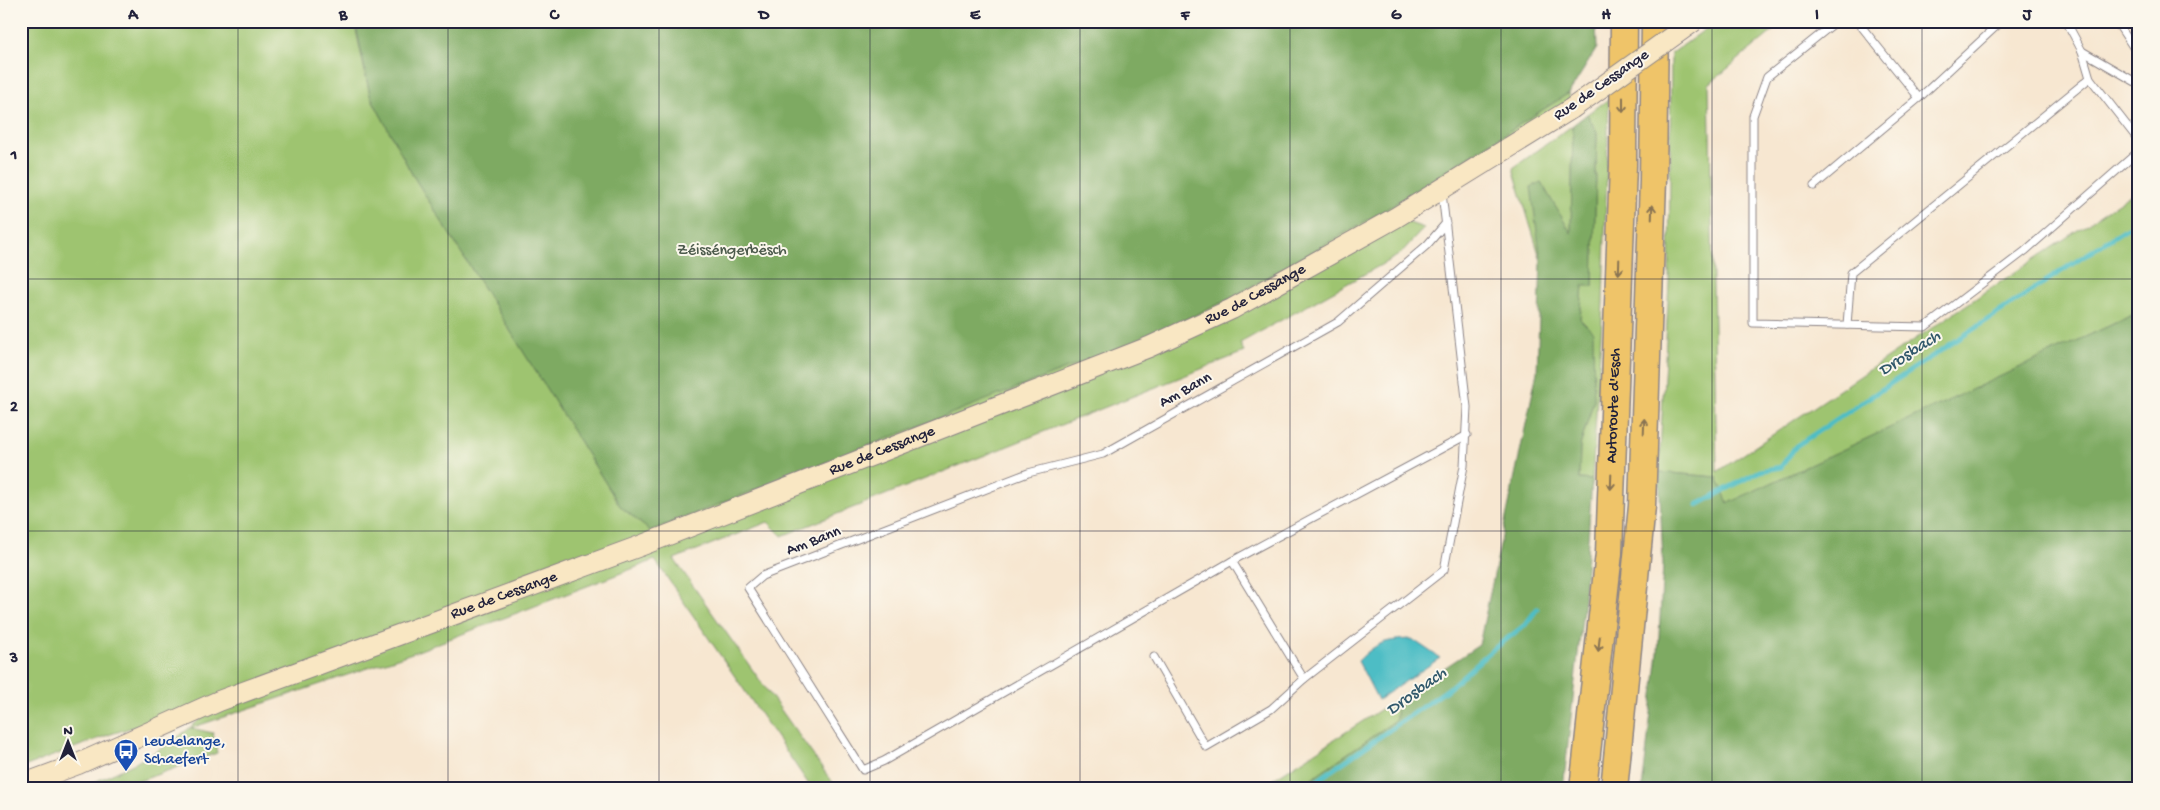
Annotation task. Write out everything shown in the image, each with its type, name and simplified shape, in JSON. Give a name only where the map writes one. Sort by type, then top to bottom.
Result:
[{"type":"highway","name":"Autoroute d'Esch","points":[[1583,789],[1609,553],[1623,165],[1624,21]]},
{"type":"highway","name":"Autoroute d'Esch","points":[[1614,789],[1642,506],[1654,180],[1655,21]]},
{"type":"highway","points":[[1628,789],[1644,655],[1638,553]]},
{"type":"main road","name":"Rue de Cessange","points":[[21,786],[78,764],[219,701],[640,546],[1149,347],[1232,309],[1442,190],[1571,109],[1694,21]]},
{"type":"lane","points":[[1837,21],[1767,77],[1753,116],[1753,323],[1925,327],[2025,251],[2139,151]]},
{"type":"lane","points":[[1857,21],[1920,98]]},
{"type":"lane","points":[[1814,186],[1920,98],[2002,21]]},
{"type":"lane","points":[[2066,21],[2082,51],[2090,78],[2139,141]]},
{"type":"lane","points":[[2116,21],[2139,56]]},
{"type":"lane","points":[[2082,51],[2139,84]]},
{"type":"lane","points":[[1847,325],[1851,273],[2090,78]]},
{"type":"lane","points":[[1154,657],[1206,748],[1271,709],[1304,678],[1444,570],[1464,466],[1468,435],[1468,407],[1442,190]]},
{"type":"lane","name":"Am Bann","points":[[1446,223],[1427,245],[1338,322],[1103,454],[1028,474],[762,576],[748,588],[863,770],[884,761],[1232,561],[1468,435]]},
{"type":"lane","points":[[1232,561],[1304,678]]},
{"type":"green space","points":[[37,21],[354,21],[370,95],[412,174],[620,506],[650,531],[1228,300],[1385,210],[1569,93],[1571,109],[1395,218],[1424,228],[1399,255],[1240,343],[1244,352],[782,536],[768,522],[674,559],[837,789],[812,789],[655,560],[418,651],[191,728],[213,733],[217,753],[117,789],[77,789],[153,753],[187,730],[218,701],[111,734],[21,768],[21,30]]},
{"type":"green space","name":"Zéisséngerbësch","points":[[355,21],[1596,21],[1597,48],[1569,93],[1385,210],[1228,300],[1145,338],[650,531],[620,506],[412,174],[370,95]]},
{"type":"green space","points":[[1707,21],[1763,21],[1773,31],[1709,84],[1717,472],[2139,189],[2139,312],[1727,504],[1717,477],[1659,472],[1669,283],[1671,54],[1707,28]]},
{"type":"green space","points":[[1609,99],[1603,303],[1592,480],[1579,479],[1580,446],[1594,400],[1580,319],[1583,285],[1593,286],[1597,133],[1587,114]]},
{"type":"green space","points":[[1587,114],[1597,133],[1593,286],[1583,286],[1580,319],[1593,332],[1594,400],[1580,446],[1579,479],[1592,480],[1584,600],[1563,789],[1296,789],[1396,720],[1397,699],[1479,645],[1537,372],[1541,261],[1531,187],[1541,182],[1571,233],[1573,125]]},
{"type":"green space","points":[[1573,125],[1571,234],[1541,182],[1532,188],[1541,261],[1513,168]]},
{"type":"green space","points":[[2139,312],[2139,789],[1642,789],[1658,653],[1663,564],[1659,472],[1717,477],[1728,503]]},
{"type":"green space","points":[[1397,699],[1396,720],[1296,789],[1258,789]]},
{"type":"water","points":[[1412,639],[1440,658],[1378,700],[1358,661],[1382,643]]},
{"type":"waterway","name":"Drosbach","points":[[1697,505],[1760,471],[1781,467],[1796,446],[2139,220]]},
{"type":"waterway","name":"Drosbach","points":[[1305,789],[1448,689],[1491,651],[1525,625],[1537,609]]},
{"type":"place","name":"Leudelange, Schaefert","points":[[126,772]]}]
